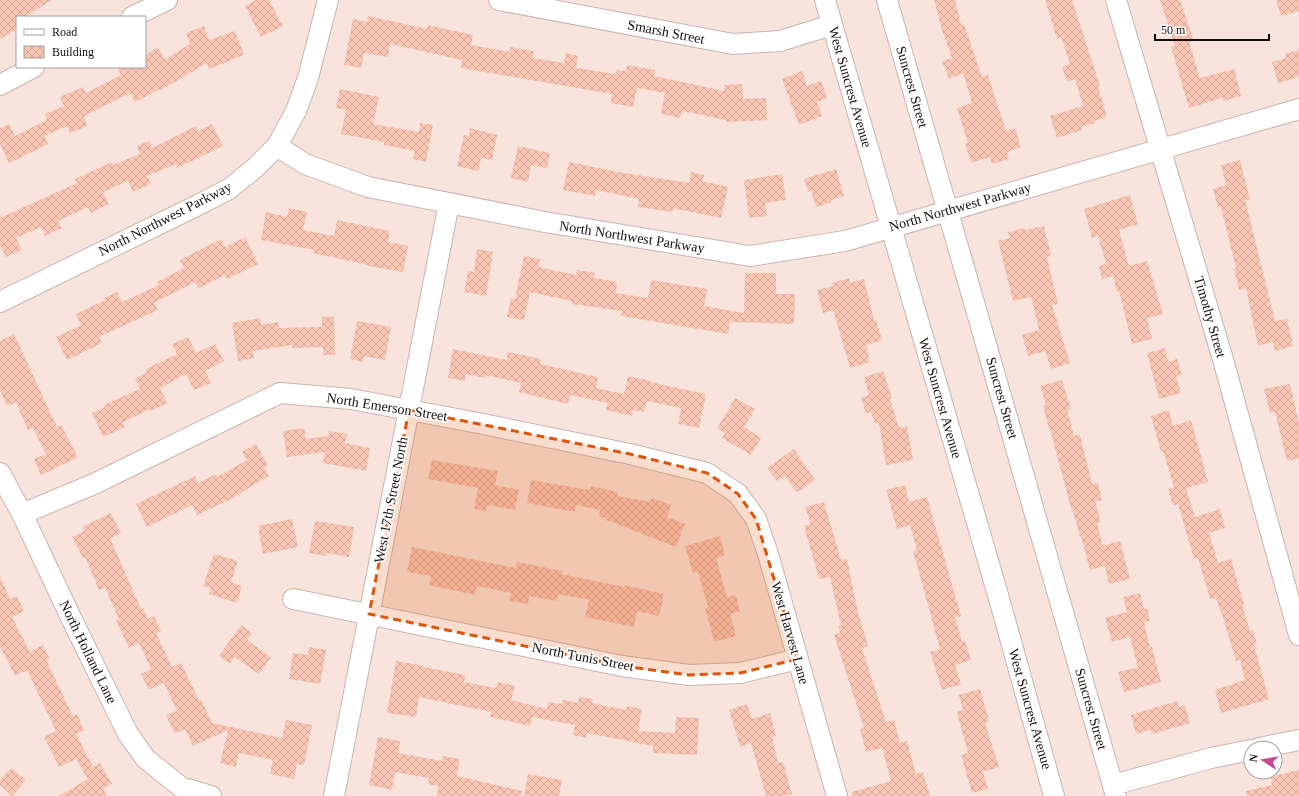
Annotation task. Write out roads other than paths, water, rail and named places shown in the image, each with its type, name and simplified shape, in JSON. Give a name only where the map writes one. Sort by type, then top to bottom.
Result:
[{"type":"street","points":[[134,16],[167,0]]},
{"type":"street","points":[[277,146],[296,111],[308,78],[328,0]]},
{"type":"street","name":"Smarsh Street","points":[[500,0],[733,44],[780,41],[832,25]]},
{"type":"street","name":"West Suncrest Avenue","points":[[825,0],[1054,796]]},
{"type":"street","name":"Suncrest Street","points":[[887,0],[1114,791]]},
{"type":"street","name":"Timothy Street","points":[[1116,0],[1222,356],[1299,635]]},
{"type":"street","points":[[0,85],[32,68]]},
{"type":"street","name":"North Northwest Parkway","points":[[0,302],[229,189],[255,168],[277,146],[304,164],[368,187],[545,222],[750,256],[845,241],[1299,109]]},
{"type":"street","name":"West 17th Street North","points":[[334,796],[449,203]]},
{"type":"street","name":"North Emerson Street","points":[[22,514],[94,484],[280,393],[351,399],[630,454],[707,473],[722,483]]},
{"type":"street","name":"North Holland Lane","points":[[0,473],[22,514],[128,734],[146,759],[181,788],[211,796]]},
{"type":"street","name":"West Harvest Lane","points":[[722,483],[738,494],[756,519],[768,554],[837,796]]},
{"type":"street","name":"North Tunis Street","points":[[293,599],[622,666],[688,675],[740,673],[798,660]]},
{"type":"street","points":[[1283,743],[1299,740]]},
{"type":"street","points":[[1114,791],[1211,758],[1243,752]]}]
